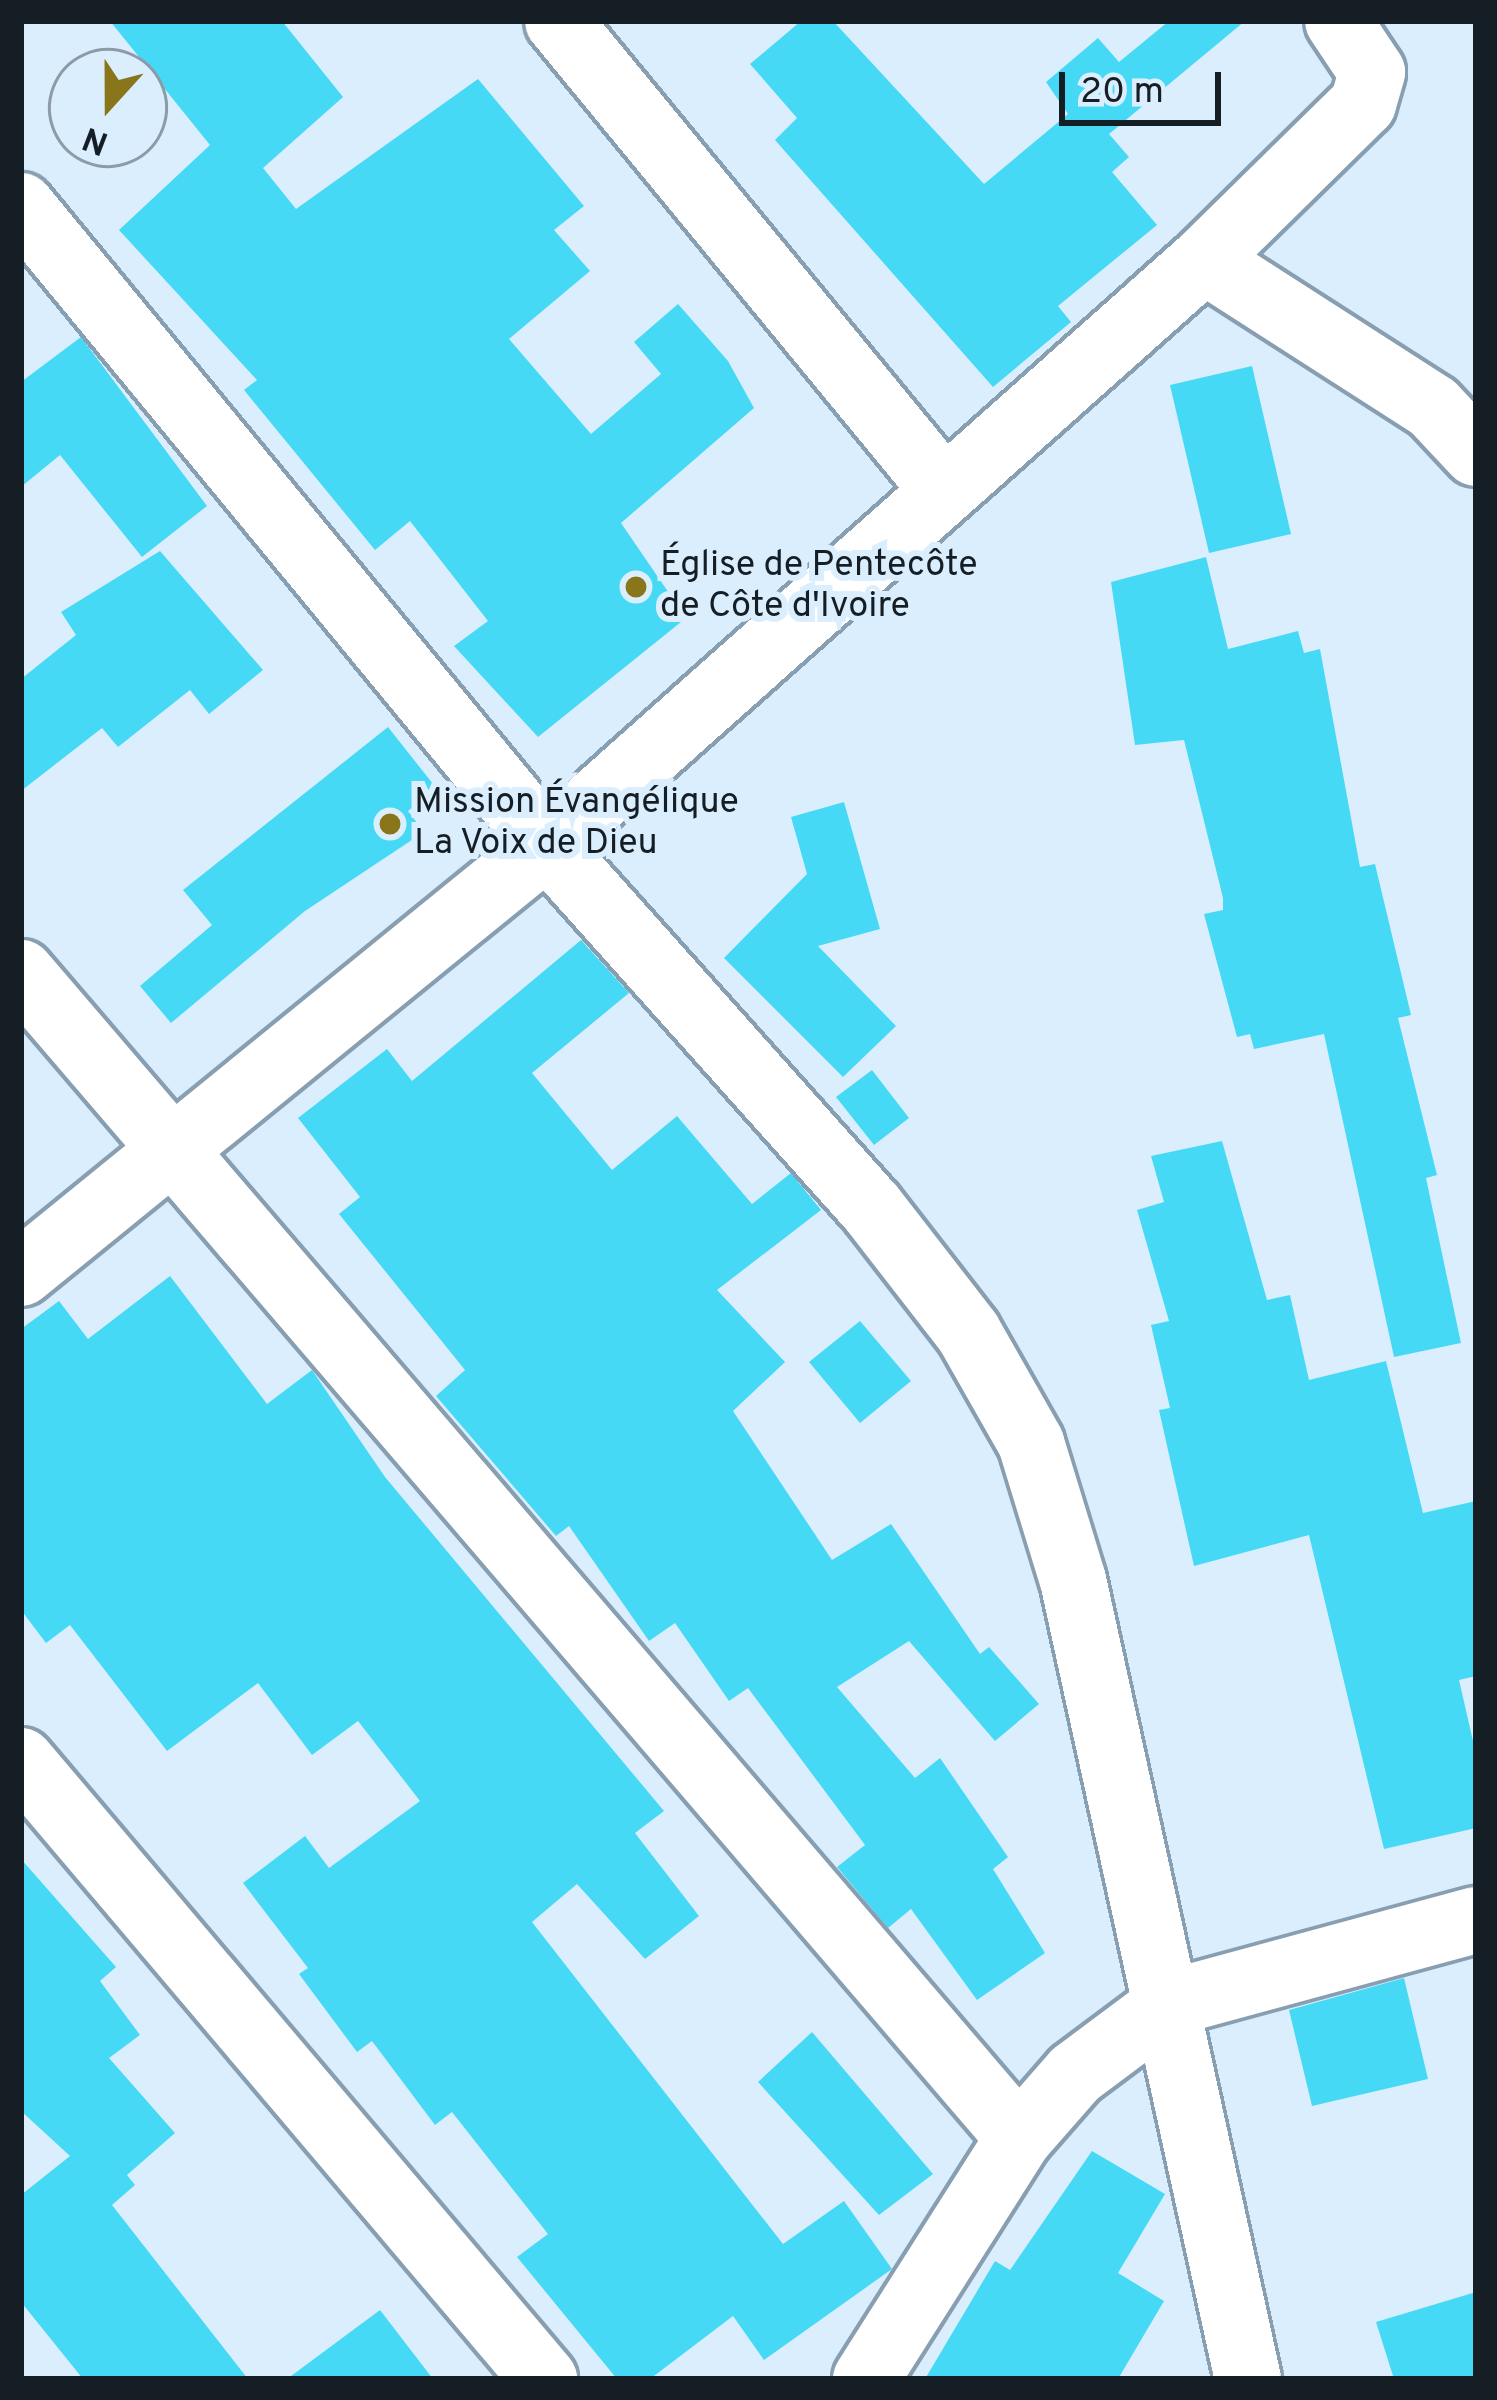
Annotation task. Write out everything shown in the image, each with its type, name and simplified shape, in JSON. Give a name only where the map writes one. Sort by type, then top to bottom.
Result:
[{"type":"street","points":[[558,21],[941,488]]},
{"type":"street","points":[[21,1274],[547,844],[941,488],[1204,260],[1363,104],[1372,72],[1338,21]]},
{"type":"street","points":[[21,206],[547,844],[871,1207],[968,1332],[1031,1443],[1170,2003],[1248,2379]]},
{"type":"street","points":[[1204,260],[1432,407],[1476,453]]},
{"type":"street","points":[[21,973],[169,1153],[1018,2138]]},
{"type":"street","points":[[21,1761],[544,2379]]},
{"type":"street","points":[[866,2379],[1018,2138],[1075,2074],[1170,2003],[1476,1920]]},
{"type":"building","points":[[110,21],[282,21],[343,97],[263,168],[296,209],[478,79],[584,206],[554,230],[590,271],[509,339],[591,434],[661,374],[634,342],[678,304],[728,361],[754,408],[621,523],[686,618],[538,737],[454,646],[488,621],[410,521],[375,550],[244,390],[257,380],[119,230],[210,145],[168,93],[168,48],[132,48]]},
{"type":"building","points":[[801,21],[833,21],[984,184],[1068,114],[1046,82],[1098,38],[1119,62],[1169,21],[1245,21],[1109,134],[1129,157],[1112,172],[1157,225],[1058,306],[1071,322],[993,387],[775,140],[797,118],[750,64]]},
{"type":"building","points":[[81,337],[207,506],[142,557],[60,455],[21,487],[21,382]]},
{"type":"building","points":[[1252,366],[1291,534],[1209,553],[1170,385]]},
{"type":"building","points":[[160,551],[263,670],[209,714],[190,690],[118,747],[102,728],[21,791],[21,679],[76,635],[61,612]]},
{"type":"building","points":[[1206,557],[1228,649],[1298,631],[1304,653],[1320,649],[1360,867],[1375,864],[1411,1015],[1398,1018],[1437,1175],[1426,1178],[1461,1343],[1394,1357],[1324,1034],[1254,1049],[1250,1034],[1237,1037],[1204,914],[1223,910],[1223,898],[1184,740],[1135,745],[1111,582]]},
{"type":"building","points":[[388,727],[437,789],[408,811],[424,832],[305,911],[171,1023],[140,986],[212,925],[183,890]]},
{"type":"building","points":[[844,802],[880,929],[818,946],[896,1026],[843,1077],[724,958],[807,874],[791,817]]},
{"type":"building","points":[[581,940],[629,993],[532,1073],[612,1170],[677,1116],[752,1204],[791,1173],[821,1210],[717,1290],[785,1362],[733,1411],[832,1560],[891,1524],[980,1654],[989,1647],[1039,1704],[995,1741],[909,1641],[837,1687],[915,1778],[940,1758],[1008,1857],[993,1869],[1045,1953],[977,2000],[911,1909],[888,1928],[837,1867],[865,1845],[748,1688],[729,1701],[675,1623],[649,1641],[569,1526],[556,1536],[436,1396],[465,1370],[339,1214],[360,1197],[298,1118],[387,1049],[412,1081]]},
{"type":"building","points":[[872,1070],[909,1118],[874,1145],[836,1097]]},
{"type":"building","points":[[1222,1141],[1267,1300],[1290,1295],[1309,1380],[1386,1361],[1423,1513],[1476,1501],[1476,1676],[1459,1680],[1476,1754],[1476,1828],[1384,1849],[1309,1535],[1194,1566],[1159,1410],[1170,1408],[1151,1325],[1169,1321],[1137,1210],[1164,1202],[1151,1156]]},
{"type":"building","points":[[170,1276],[267,1404],[312,1370],[385,1477],[664,1811],[635,1833],[699,1916],[645,1959],[577,1884],[532,1922],[783,2244],[844,2201],[892,2269],[764,2360],[733,2316],[650,2379],[617,2379],[517,2257],[548,2234],[452,2112],[435,2125],[372,2041],[357,2052],[299,1974],[308,1968],[243,1883],[305,1836],[329,1868],[420,1801],[358,1721],[312,1755],[258,1683],[167,1751],[70,1625],[46,1643],[21,1610],[21,1329],[59,1301],[88,1339]]},
{"type":"building","points":[[860,1321],[911,1381],[860,1423],[809,1362]]},
{"type":"building","points":[[21,1859],[116,1967],[100,1981],[140,2035],[109,2058],[175,2133],[127,2175],[135,2185],[112,2205],[248,2379],[83,2379],[21,2302],[21,2195],[70,2156],[21,2111]]},
{"type":"building","points":[[1404,1978],[1428,2079],[1312,2106],[1289,2010]]},
{"type":"building","points":[[812,2032],[933,2174],[879,2215],[758,2082]]},
{"type":"building","points":[[1092,2151],[1165,2194],[1118,2273],[1164,2301],[1118,2379],[925,2379],[995,2261],[1010,2270]]},
{"type":"building","points":[[1476,2292],[1476,2379],[1394,2379],[1376,2322]]},
{"type":"building","points":[[380,2310],[433,2379],[287,2379]]},
{"type":"place","name":"Église de Pentecôte de Côte d'Ivoire","points":[[636,587]]},
{"type":"place","name":"Mission Évangélique La Voix de Dieu","points":[[390,824]]}]
